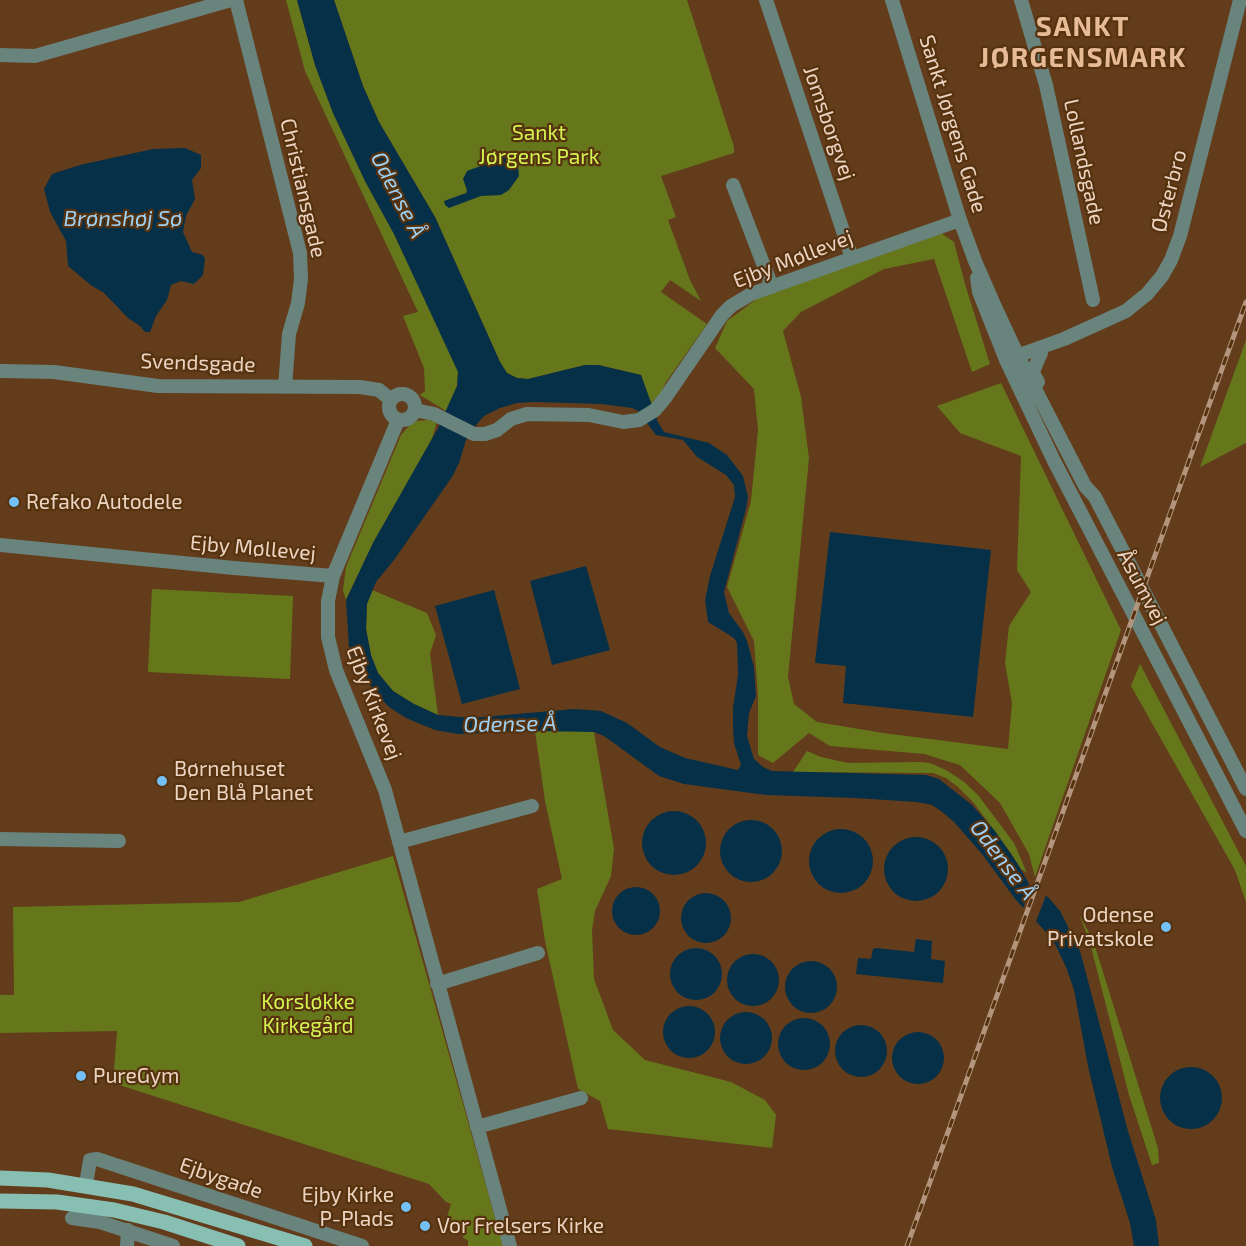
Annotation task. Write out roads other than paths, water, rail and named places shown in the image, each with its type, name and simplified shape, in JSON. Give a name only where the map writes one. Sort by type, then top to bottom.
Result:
[{"type":"main road","points":[[0,1169],[18,1171],[36,1179]]},
{"type":"main road","name":"Ejbygade","points":[[0,1178],[36,1179],[86,1185],[133,1194],[305,1246]]},
{"type":"main road","points":[[0,1188],[36,1179]]},
{"type":"main road","points":[[0,1201],[57,1202],[114,1210],[164,1222],[238,1246]]},
{"type":"street","points":[[0,55],[35,56],[231,0]]},
{"type":"street","name":"Christiansgade","points":[[236,0],[300,253],[301,279],[298,303],[289,334],[285,387]]},
{"type":"street","name":"Jomsborgvej","points":[[766,0],[852,258]]},
{"type":"street","name":"Sankt Jørgens Gade","points":[[892,0],[960,220],[975,261],[979,292],[1014,361]]},
{"type":"street","name":"Lollandsgade","points":[[1021,0],[1046,85],[1093,300]]},
{"type":"street","name":"Østerbro","points":[[1014,361],[1126,311],[1147,294],[1162,276],[1180,236],[1240,0]]},
{"type":"street","points":[[733,185],[772,286]]},
{"type":"street","name":"Ejby Møllevej","points":[[415,410],[441,417],[474,434],[485,434],[497,430],[511,419],[527,414],[589,415],[623,422],[639,420],[655,410],[665,398],[722,315],[731,306],[751,294],[772,286],[960,220]]},
{"type":"street","name":"Østerbro","points":[[1014,361],[1052,349],[1064,339]]},
{"type":"street","points":[[1041,353],[1033,373],[1095,497]]},
{"type":"street","name":"Åsumvej","points":[[1014,361],[1085,486],[1095,497],[1246,789]]},
{"type":"street","name":"Åsumvej","points":[[1014,361],[1054,461],[1246,831]]},
{"type":"street","name":"Svendsgade","points":[[0,371],[54,372],[158,386],[371,388],[386,394],[391,400]]},
{"type":"street","points":[[399,395],[409,397],[415,405],[415,410],[408,419],[398,420],[391,414],[389,407],[391,400],[399,395]]},
{"type":"street","name":"Ejby Møllevej","points":[[0,545],[333,576],[398,420]]},
{"type":"street","name":"Ejby Kirkevej","points":[[333,576],[328,601],[328,638],[336,670],[384,790],[510,1246]]},
{"type":"street","points":[[399,842],[532,806]]},
{"type":"street","points":[[0,839],[119,841]]},
{"type":"street","points":[[437,984],[538,953]]},
{"type":"street","points":[[477,1127],[580,1098]]},
{"type":"street","name":"Ejbygade","points":[[86,1185],[90,1160],[97,1159],[362,1246]]},
{"type":"street","points":[[72,1218],[100,1222],[173,1246]]},
{"type":"street","points":[[127,1246],[128,1230]]},
{"type":"water","name":"Odense Å","points":[[297,0],[334,0],[363,86],[379,122],[435,217],[507,373],[517,378],[528,379],[585,365],[598,365],[641,375],[658,422],[664,432],[709,443],[727,455],[743,476],[748,497],[724,592],[729,613],[747,641],[754,667],[756,696],[749,713],[747,736],[754,759],[772,771],[926,775],[939,779],[972,805],[995,831],[1017,863],[1029,884],[1028,887],[1048,897],[1060,911],[1080,951],[1128,1131],[1156,1220],[1159,1246],[1134,1246],[1130,1223],[1112,1167],[1088,1066],[1074,990],[1056,946],[1016,900],[982,854],[954,822],[941,811],[932,805],[917,802],[766,795],[684,784],[659,776],[604,736],[594,732],[535,731],[458,734],[435,730],[406,718],[389,707],[374,691],[359,669],[349,647],[346,600],[373,543],[438,428],[457,386],[458,372],[394,234],[365,181],[333,113],[315,65]],"holes":[[[517,403],[601,404],[632,408],[638,411],[656,435],[683,440],[697,457],[726,475],[734,485],[735,497],[710,576],[705,600],[708,622],[734,638],[737,643],[738,675],[733,708],[733,728],[734,743],[741,765],[738,770],[685,758],[660,747],[627,723],[601,711],[574,709],[471,718],[438,715],[393,691],[378,673],[371,655],[366,629],[367,604],[376,582],[452,477],[466,440],[484,416]]]},
{"type":"water","name":"Brønshøj Sø","points":[[185,148],[201,155],[201,168],[192,180],[195,199],[186,216],[183,232],[192,252],[203,255],[205,259],[203,275],[194,284],[181,281],[171,285],[167,300],[156,316],[150,332],[145,332],[103,292],[68,266],[66,241],[50,212],[44,189],[52,174],[80,165],[153,149]]},
{"type":"water","points":[[513,154],[517,160],[511,163],[512,167],[518,166],[519,176],[509,190],[501,195],[481,196],[449,208],[445,205],[444,201],[466,193],[463,179],[467,171]]},
{"type":"water","points":[[830,532],[991,550],[973,717],[843,703],[846,666],[815,663]]},
{"type":"water","points":[[586,566],[610,650],[552,665],[530,581]]},
{"type":"water","points":[[494,590],[520,689],[462,704],[435,606]]},
{"type":"water","points":[[674,811],[692,817],[700,825],[706,843],[700,861],[692,869],[674,875],[656,869],[648,861],[642,843],[648,825],[656,817]]},
{"type":"water","points":[[745,820],[757,820],[773,829],[780,839],[782,851],[780,863],[773,873],[757,882],[745,882],[734,877],[725,868],[720,857],[720,845],[725,834],[734,825]]},
{"type":"water","points":[[841,829],[859,835],[867,843],[873,861],[867,879],[859,887],[841,893],[823,887],[815,879],[809,861],[815,843],[823,835]]},
{"type":"water","points":[[916,837],[928,839],[939,846],[946,857],[948,869],[946,881],[939,892],[928,899],[916,901],[904,899],[893,892],[886,881],[884,869],[886,857],[893,846],[904,839]]},
{"type":"water","points":[[631,887],[641,887],[653,894],[660,906],[660,916],[653,928],[641,935],[631,935],[616,924],[612,916],[612,906],[623,891]]},
{"type":"water","points":[[706,893],[715,895],[726,904],[731,918],[729,927],[720,938],[706,943],[697,941],[686,932],[681,918],[683,909],[692,898]]},
{"type":"water","points":[[916,939],[932,941],[931,959],[945,961],[943,983],[856,974],[858,958],[871,959],[873,949],[914,952]]},
{"type":"water","points":[[691,948],[701,948],[710,952],[718,960],[722,974],[718,988],[710,996],[701,1000],[691,1000],[682,996],[674,988],[670,979],[670,969],[674,960],[682,952]]},
{"type":"water","points":[[748,954],[758,954],[772,961],[779,980],[772,999],[758,1006],[748,1006],[738,1002],[731,995],[727,985],[727,975],[731,965],[738,958]]},
{"type":"water","points":[[811,961],[821,963],[829,969],[835,977],[837,987],[835,997],[829,1005],[821,1011],[811,1013],[801,1011],[793,1005],[787,997],[785,987],[787,977],[793,969],[801,963]]},
{"type":"water","points":[[689,1006],[699,1008],[707,1014],[713,1022],[715,1032],[713,1042],[707,1050],[699,1056],[689,1058],[679,1056],[671,1050],[665,1042],[663,1032],[665,1022],[671,1014],[679,1008]]},
{"type":"water","points":[[746,1012],[760,1016],[768,1024],[772,1038],[768,1052],[760,1060],[746,1064],[732,1060],[724,1052],[720,1038],[724,1024],[732,1016]]},
{"type":"water","points":[[804,1018],[818,1022],[826,1030],[830,1044],[826,1058],[818,1066],[804,1070],[790,1066],[782,1058],[778,1044],[782,1030],[790,1022]]},
{"type":"water","points":[[861,1025],[871,1027],[879,1033],[885,1041],[887,1051],[885,1061],[879,1069],[871,1075],[861,1077],[851,1075],[843,1069],[837,1061],[835,1051],[837,1041],[843,1033],[851,1027]]},
{"type":"water","points":[[918,1032],[932,1036],[940,1044],[944,1058],[940,1072],[932,1080],[918,1084],[904,1080],[896,1072],[892,1058],[896,1044],[904,1036]]},
{"type":"water","points":[[1191,1067],[1208,1072],[1213,1076],[1217,1081],[1222,1098],[1217,1115],[1213,1120],[1208,1124],[1191,1129],[1174,1124],[1169,1120],[1165,1115],[1160,1098],[1165,1081],[1169,1076],[1174,1072]]},
{"type":"railway","points":[[907,1246],[1246,302]]},
{"type":"place","name":"Refako Autodele","points":[[14,502]]},
{"type":"place","name":"Børnehuset Den Blå Planet","points":[[162,781]]},
{"type":"place","name":"Odense Privatskole","points":[[1166,927]]},
{"type":"place","name":"PureGym","points":[[81,1076]]},
{"type":"place","name":"Ejby Kirke P-Plads","points":[[406,1207]]},
{"type":"place","name":"Vor Frelsers Kirke","points":[[425,1226]]},
{"type":"district","name":"SANKT JØRGENSMARK","points":[[1083,42]]},
{"type":"park label","name":"Sankt Jørgens Park","points":[[539,145]]},
{"type":"park label","name":"Korsløkke Kirkegård","points":[[308,1014]]}]
